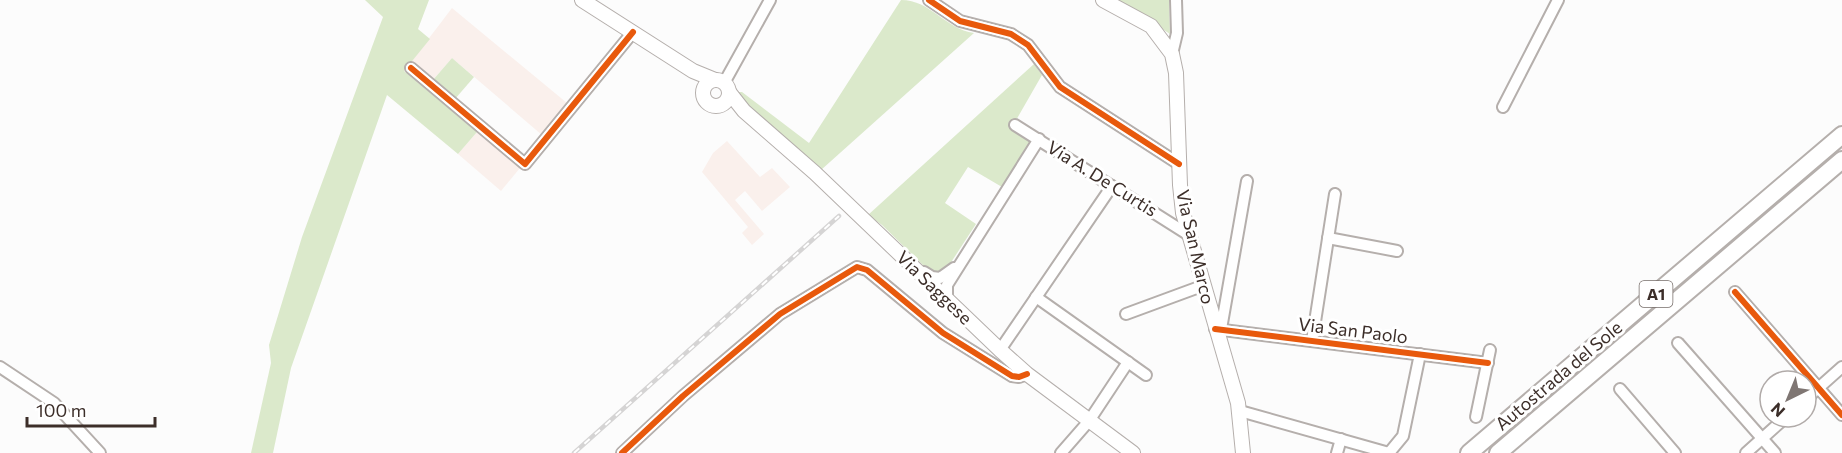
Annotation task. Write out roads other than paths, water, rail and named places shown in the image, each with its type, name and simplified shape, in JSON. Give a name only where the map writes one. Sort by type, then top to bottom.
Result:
[{"type":"highway","name":"Autostrada del Sole","points":[[1468,453],[1842,135]]},
{"type":"highway","name":"Autostrada del Sole","points":[[1498,453],[1842,161]]},
{"type":"main road","points":[[582,0],[693,71],[723,85]]},
{"type":"main road","name":"Via San Marco","points":[[1103,0],[1151,26],[1172,54],[1176,73],[1183,213],[1202,286],[1218,329],[1240,411],[1243,453]]},
{"type":"main road","points":[[693,71],[703,88],[705,100],[716,106],[744,111]]},
{"type":"main road","points":[[703,88],[708,82],[723,85]]},
{"type":"main road","points":[[716,106],[724,103],[723,85]]},
{"type":"main road","name":"Via Saggese","points":[[723,85],[744,111],[814,173],[1000,350],[1027,374],[1133,453]]},
{"type":"street","points":[[723,85],[770,0]]},
{"type":"street","points":[[929,0],[960,21],[1011,34],[1028,45],[1060,87],[1179,164]]},
{"type":"street","points":[[1172,54],[1176,40],[1176,0]]},
{"type":"street","points":[[1503,107],[1558,0]]},
{"type":"street","points":[[411,68],[525,164],[633,32]]},
{"type":"street","name":"Via A. De Curtis","points":[[1015,124],[1189,235]]},
{"type":"street","points":[[947,302],[947,285],[1039,140]]},
{"type":"street","points":[[1218,329],[1247,181]]},
{"type":"street","points":[[1000,350],[1112,186]]},
{"type":"street","points":[[1312,341],[1335,194]]},
{"type":"street","points":[[867,224],[932,278],[945,276],[962,259]]},
{"type":"street","points":[[1328,238],[1397,251]]},
{"type":"street","points":[[622,453],[683,396],[780,314],[857,267],[867,270],[917,314],[979,356],[1012,376],[1019,377],[1027,374]]},
{"type":"street","points":[[1126,314],[1202,286]]},
{"type":"street","points":[[1735,292],[1842,415]]},
{"type":"street","points":[[1036,297],[1146,375]]},
{"type":"street","name":"Via San Paolo","points":[[1218,329],[1488,363]]},
{"type":"street","points":[[1678,343],[1775,453]]},
{"type":"street","points":[[1476,417],[1490,350]]},
{"type":"street","points":[[1240,411],[1389,453],[1403,436],[1420,354]]},
{"type":"street","points":[[1061,453],[1089,421],[1128,362]]},
{"type":"street","points":[[0,367],[54,403],[100,453]]},
{"type":"street","points":[[1819,388],[1842,368]]},
{"type":"street","points":[[1620,389],[1675,453]]},
{"type":"street","points":[[1746,453],[1773,429]]},
{"type":"street","points":[[1337,453],[1341,439]]},
{"type":"railway","points":[[574,453],[839,216]]}]
